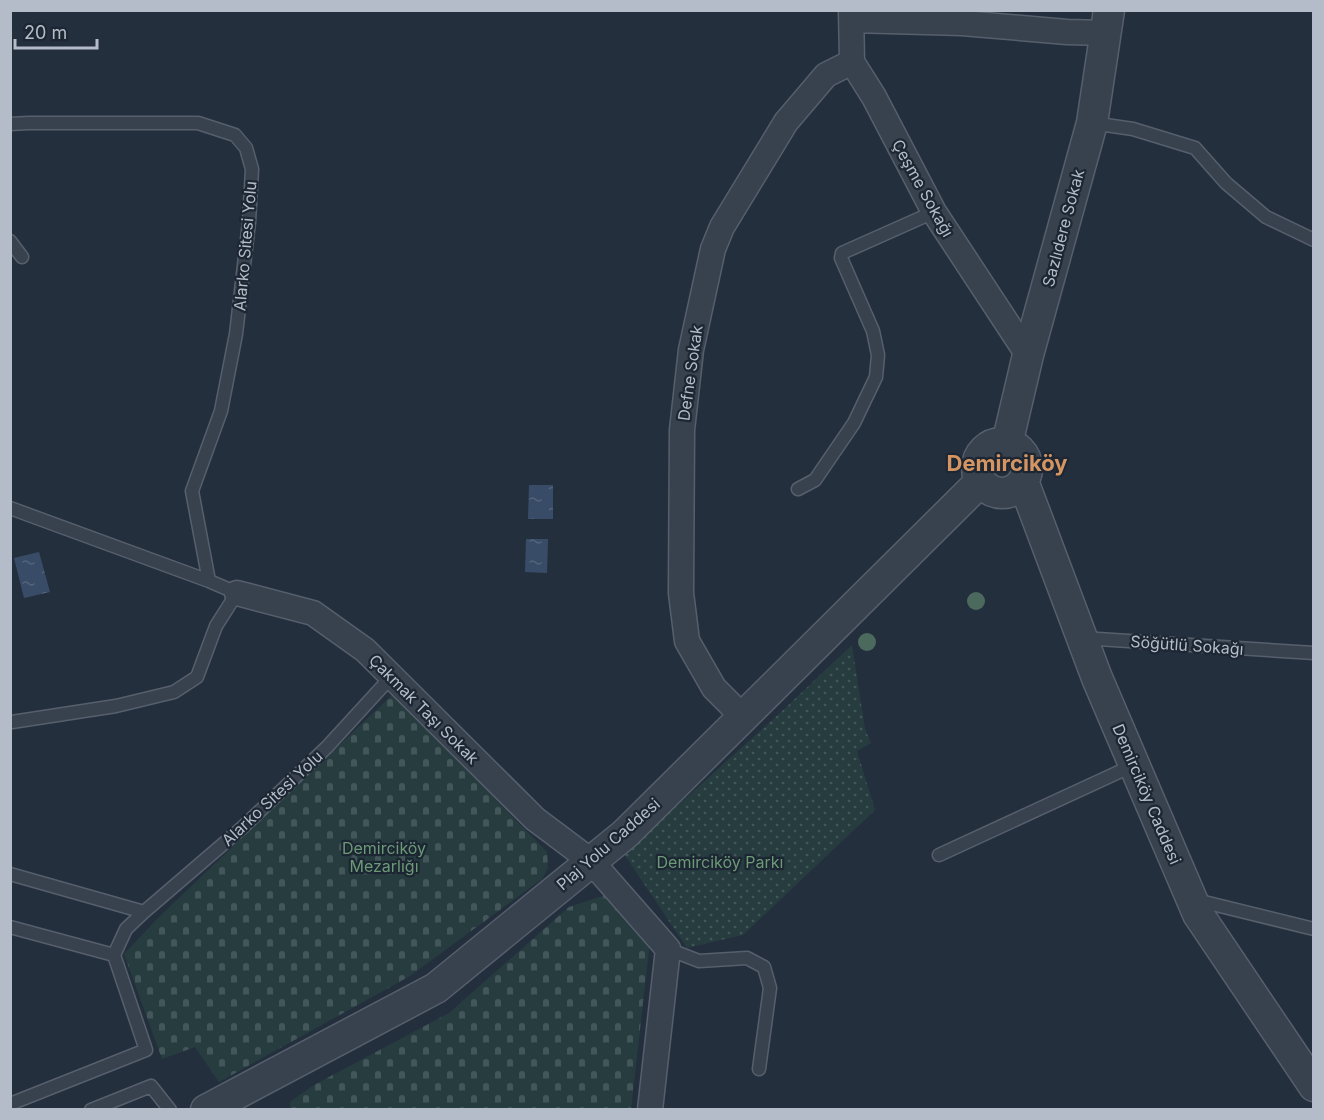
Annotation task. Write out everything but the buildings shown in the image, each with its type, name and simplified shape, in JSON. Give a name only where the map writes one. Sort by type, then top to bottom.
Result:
[{"type":"street","points":[[852,62],[851,15],[1067,32],[1107,22]]},
{"type":"street","name":"Sazlıdere Sokak","points":[[1007,444],[1028,355],[1092,123],[1107,22]]},
{"type":"street","name":"Çeşme Sokağı","points":[[852,62],[874,97],[934,212],[1028,355]]},
{"type":"street","name":"Defne Sokak","points":[[742,716],[714,688],[687,641],[681,593],[682,430],[691,350],[713,249],[722,227],[786,122],[826,75],[852,62]]},
{"type":"street","points":[[1007,444],[1021,451],[1025,458],[1026,474],[1023,481],[1018,487],[1002,493],[993,492],[980,482],[977,473],[979,457],[991,445],[1007,444]]},
{"type":"street","name":"Demirciköy Caddesi","points":[[1023,481],[1081,638],[1198,914],[1314,1086]]},
{"type":"street","name":"Plaj Yolu Caddesi","points":[[206,1110],[436,988],[625,834],[980,482]]},
{"type":"street","name":"Çakmak Taşı Sokak","points":[[237,593],[313,613],[365,650],[535,819],[591,861],[668,949]]},
{"type":"street","points":[[650,1110],[668,949]]},
{"type":"lane","name":"Alarko Sitesi Yolu","points":[[10,124],[198,123],[235,135],[246,147],[252,169],[249,222],[237,334],[221,411],[192,491],[209,581]]},
{"type":"lane","points":[[1092,123],[1133,129],[1195,147],[1226,183],[1266,217],[1314,240]]},
{"type":"lane","points":[[798,489],[815,480],[854,423],[876,377],[878,355],[873,331],[841,258],[842,253],[934,212]]},
{"type":"lane","points":[[10,242],[22,256]]},
{"type":"lane","points":[[12,512],[209,581],[237,593],[216,626],[196,677],[174,692],[116,706],[12,722]]},
{"type":"lane","name":"Söğütlü Sokağı","points":[[1081,638],[1314,653]]},
{"type":"lane","name":"Alarko Sitesi Yolu","points":[[114,955],[126,929],[243,827],[327,747],[392,676]]},
{"type":"lane","points":[[939,855],[1134,765]]},
{"type":"lane","points":[[10,874],[144,912]]},
{"type":"lane","points":[[1192,899],[1314,929]]},
{"type":"lane","points":[[10,927],[114,955],[146,1050],[10,1104]]},
{"type":"lane","points":[[668,949],[699,961],[747,958],[764,967],[770,987],[759,1069]]},
{"type":"lane","points":[[92,1110],[151,1086],[170,1110]]},
{"type":"green space","name":"Demirciköy Parkı","points":[[852,645],[865,729],[871,743],[857,751],[875,810],[743,935],[687,948],[624,854]]},
{"type":"green space","name":"Demirciköy Mezarlığı","points":[[393,694],[547,852],[548,868],[542,879],[410,976],[219,1082],[195,1047],[162,1059],[124,954],[158,918]]},
{"type":"green space","points":[[605,895],[650,941],[631,1109],[290,1110],[290,1102],[314,1085],[449,1013],[569,907]]},
{"type":"water","points":[[529,485],[553,485],[553,519],[528,519]]},
{"type":"water","points":[[526,539],[548,539],[547,573],[525,572]]},
{"type":"water","points":[[39,552],[50,592],[24,598],[14,558]]},
{"type":"district","name":"Demirciköy","points":[[1007,463]]}]
